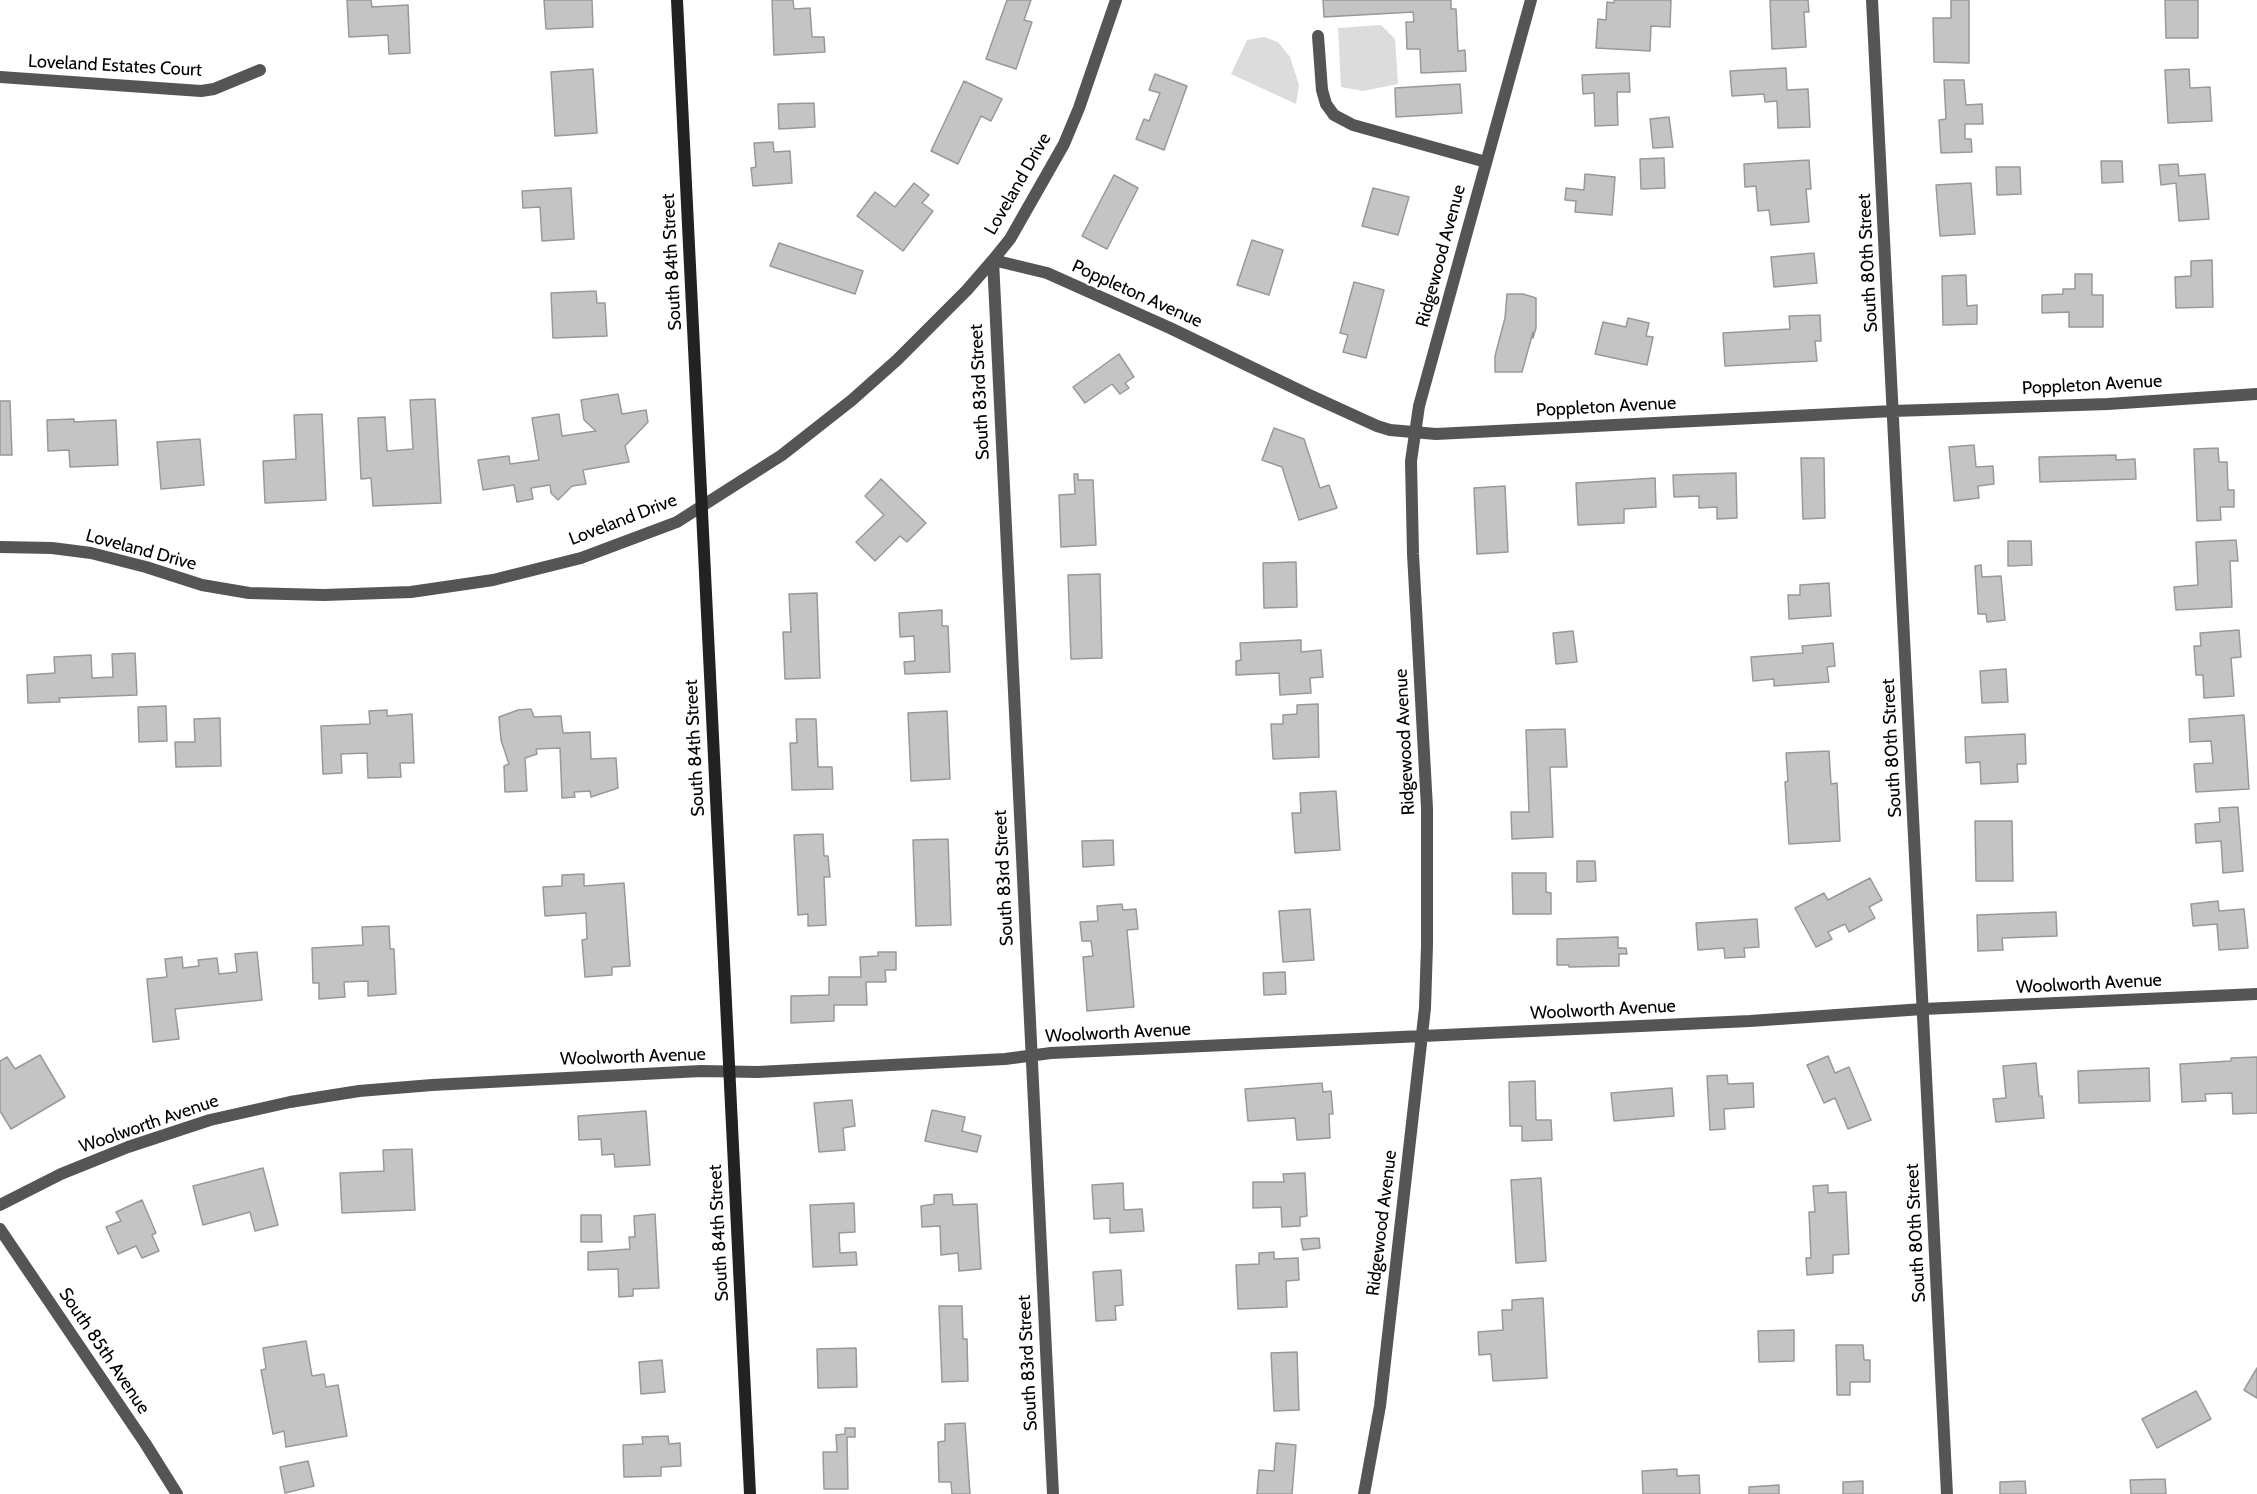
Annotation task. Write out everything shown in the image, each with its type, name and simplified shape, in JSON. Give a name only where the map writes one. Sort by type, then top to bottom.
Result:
[{"type":"main road","name":"South 84th Street","points":[[677,0],[750,1494]]},
{"type":"street","name":"Loveland Drive","points":[[0,547],[91,553],[202,585],[249,592],[324,595],[411,592],[493,580],[581,558],[678,522],[782,454],[852,400],[897,360],[967,290],[993,260],[1010,238],[1064,144],[1083,98],[1116,0]]},
{"type":"street","name":"Ridgewood Avenue","points":[[1364,1494],[1380,1406],[1422,1036],[1427,945],[1427,808],[1413,554],[1411,461],[1419,405],[1531,0]]},
{"type":"street","name":"South 80th Street","points":[[1872,0],[1947,1494]]},
{"type":"street","points":[[1318,36],[1322,90],[1326,104],[1334,115],[1353,125],[1486,162]]},
{"type":"street","name":"Loveland Estates Court","points":[[0,77],[201,91],[214,89],[260,70]]},
{"type":"street","name":"Poppleton Avenue","points":[[993,260],[1047,273],[1390,430],[1437,434],[1893,411],[2108,404],[2257,394]]},
{"type":"street","name":"South 83rd Street","points":[[993,260],[1053,1494]]},
{"type":"street","name":"Woolworth Avenue","points":[[0,1205],[61,1174],[128,1147],[210,1120],[290,1102],[359,1091],[432,1084],[701,1071],[729,1072],[900,1065],[1031,1056],[1750,1021],[1923,1009],[2257,994]]},
{"type":"street","name":"South 85th Avenue","points":[[0,1229],[177,1494]]},
{"type":"shaded area","points":[[1381,25],[1395,39],[1398,84],[1363,91],[1341,87],[1338,28]]},
{"type":"shaded area","points":[[1264,37],[1278,42],[1290,57],[1299,85],[1296,104],[1231,74],[1247,40]]},
{"type":"building","points":[[347,0],[371,0],[372,7],[408,5],[410,53],[389,54],[388,35],[349,37]]},
{"type":"building","points":[[544,0],[592,0],[593,27],[546,29]]},
{"type":"building","points":[[772,0],[793,0],[794,9],[810,8],[812,37],[824,37],[825,52],[774,55]]},
{"type":"building","points":[[1007,0],[1031,0],[1024,20],[1032,22],[1016,69],[986,59]]},
{"type":"building","points":[[1323,0],[1451,0],[1451,9],[1456,9],[1458,51],[1465,50],[1466,71],[1421,73],[1420,49],[1407,49],[1406,22],[1414,22],[1413,12],[1324,17]]},
{"type":"building","points":[[1614,0],[1671,0],[1670,27],[1651,26],[1650,51],[1596,48],[1598,19],[1606,20],[1607,2],[1614,3]]},
{"type":"building","points":[[1770,0],[1808,0],[1809,12],[1804,12],[1806,47],[1772,49]]},
{"type":"building","points":[[1951,0],[1969,0],[1969,63],[1934,62],[1933,18],[1951,18]]},
{"type":"building","points":[[2165,0],[2198,0],[2198,38],[2166,38]]},
{"type":"building","points":[[1786,68],[1787,90],[1808,89],[1810,127],[1778,128],[1777,101],[1765,102],[1764,94],[1732,96],[1730,71]]},
{"type":"building","points":[[593,69],[597,133],[555,136],[551,72]]},
{"type":"building","points":[[2189,69],[2190,88],[2210,87],[2212,121],[2168,123],[2165,70]]},
{"type":"building","points":[[1629,73],[1630,92],[1617,92],[1618,125],[1595,126],[1594,93],[1583,94],[1582,75]]},
{"type":"building","points":[[1155,74],[1187,86],[1164,150],[1136,139],[1144,119],[1149,121],[1160,93],[1149,90]]},
{"type":"building","points":[[1944,80],[1964,80],[1966,105],[1982,104],[1983,124],[1965,124],[1965,139],[1971,139],[1972,152],[1941,153],[1939,120],[1946,119]]},
{"type":"building","points":[[964,81],[1002,99],[991,121],[981,116],[958,164],[931,151]]},
{"type":"building","points":[[1460,84],[1462,113],[1396,117],[1395,88]]},
{"type":"building","points":[[814,103],[815,127],[779,129],[778,104]]},
{"type":"building","points":[[1669,117],[1673,147],[1653,148],[1650,119]]},
{"type":"building","points":[[773,142],[774,152],[790,151],[792,183],[753,186],[751,168],[756,167],[754,143]]},
{"type":"building","points":[[1664,158],[1665,188],[1641,189],[1640,159]]},
{"type":"building","points":[[1809,160],[1811,189],[1806,189],[1809,222],[1771,225],[1769,210],[1758,211],[1756,186],[1745,187],[1744,164]]},
{"type":"building","points":[[2101,161],[2122,161],[2123,182],[2102,183]]},
{"type":"building","points":[[2178,164],[2179,176],[2205,174],[2209,219],[2179,221],[2176,183],[2161,185],[2159,165]]},
{"type":"building","points":[[1996,167],[2020,167],[2021,194],[1997,195]]},
{"type":"building","points":[[1585,174],[1615,177],[1612,215],[1575,212],[1576,201],[1565,200],[1566,188],[1584,190]]},
{"type":"building","points":[[1114,175],[1138,188],[1107,249],[1082,236]]},
{"type":"building","points":[[914,183],[929,195],[922,203],[933,211],[903,251],[857,216],[875,192],[895,207]]},
{"type":"building","points":[[1971,183],[1975,234],[1940,236],[1936,185]]},
{"type":"building","points":[[571,188],[574,239],[542,241],[540,207],[523,208],[522,191]]},
{"type":"building","points":[[1373,188],[1409,197],[1398,235],[1362,226]]},
{"type":"building","points":[[1252,240],[1283,250],[1269,295],[1237,285]]},
{"type":"building","points":[[779,243],[863,271],[855,294],[770,266]]},
{"type":"building","points":[[1814,253],[1817,283],[1774,287],[1771,257]]},
{"type":"building","points":[[2212,260],[2213,307],[2176,308],[2175,277],[2191,276],[2191,261]]},
{"type":"building","points":[[2075,274],[2092,274],[2092,295],[2103,295],[2103,327],[2069,327],[2069,312],[2042,313],[2042,295],[2063,294],[2063,289],[2075,289]]},
{"type":"building","points":[[1966,275],[1967,306],[1977,305],[1977,324],[1943,325],[1942,276]]},
{"type":"building","points":[[1354,282],[1384,290],[1366,358],[1343,352],[1348,335],[1340,333]]},
{"type":"building","points":[[596,291],[597,303],[605,303],[607,336],[553,338],[551,293]]},
{"type":"building","points":[[1507,294],[1523,294],[1536,298],[1536,328],[1522,372],[1495,372],[1495,356],[1505,318]]},
{"type":"building","points":[[1820,315],[1821,341],[1815,341],[1817,361],[1725,366],[1723,333],[1790,329],[1789,316]]},
{"type":"building","points":[[1628,318],[1649,323],[1646,336],[1653,337],[1647,365],[1595,354],[1603,322],[1626,327]]},
{"type":"building","points":[[1119,354],[1134,377],[1125,383],[1129,388],[1120,394],[1112,384],[1085,403],[1073,387]]},
{"type":"building","points":[[618,394],[622,414],[646,410],[648,422],[625,446],[629,462],[583,470],[586,484],[572,486],[558,500],[551,493],[550,485],[531,488],[533,499],[517,502],[514,485],[483,490],[478,460],[509,456],[510,464],[539,460],[532,418],[559,414],[562,436],[596,431],[584,420],[581,400]]},
{"type":"building","points":[[435,399],[441,503],[373,506],[371,478],[361,479],[358,418],[385,417],[387,451],[413,449],[410,400]]},
{"type":"building","points":[[0,401],[10,401],[12,455],[0,455]]},
{"type":"building","points":[[322,414],[326,500],[265,503],[263,461],[296,459],[294,415]]},
{"type":"building","points":[[74,419],[74,422],[116,420],[118,465],[70,467],[69,450],[48,451],[47,420]]},
{"type":"building","points":[[1274,428],[1304,439],[1320,488],[1329,485],[1337,508],[1299,520],[1282,467],[1262,460]]},
{"type":"building","points":[[200,439],[204,485],[161,489],[157,442]]},
{"type":"building","points":[[1974,445],[1976,467],[1993,466],[1994,484],[1978,486],[1979,498],[1954,501],[1949,447]]},
{"type":"building","points":[[2218,448],[2219,462],[2227,462],[2228,490],[2234,490],[2234,507],[2220,507],[2221,520],[2197,521],[2194,449]]},
{"type":"building","points":[[2116,455],[2116,460],[2135,459],[2136,479],[2040,482],[2039,457]]},
{"type":"building","points":[[1801,458],[1824,458],[1825,518],[1803,519]]},
{"type":"building","points":[[1736,473],[1737,518],[1717,519],[1717,507],[1699,508],[1699,496],[1674,497],[1673,475]]},
{"type":"building","points":[[1074,474],[1078,474],[1078,480],[1093,480],[1096,545],[1061,547],[1059,495],[1075,494]]},
{"type":"building","points":[[1655,478],[1656,507],[1624,509],[1624,523],[1578,525],[1576,483]]},
{"type":"building","points":[[881,479],[926,523],[907,542],[900,536],[875,561],[856,542],[884,515],[865,496]]},
{"type":"building","points":[[1505,486],[1508,552],[1477,554],[1474,488]]},
{"type":"building","points":[[2236,540],[2238,561],[2230,561],[2232,607],[2176,610],[2174,587],[2198,585],[2196,542]]},
{"type":"building","points":[[2008,541],[2031,541],[2032,565],[2008,566]]},
{"type":"building","points":[[1296,562],[1297,607],[1264,608],[1263,563]]},
{"type":"building","points":[[1981,565],[1982,577],[2001,576],[2005,620],[1987,622],[1986,614],[1978,614],[1975,566]]},
{"type":"building","points":[[1100,574],[1102,658],[1071,659],[1068,575]]},
{"type":"building","points":[[1829,583],[1831,616],[1789,619],[1788,595],[1800,595],[1800,585]]},
{"type":"building","points":[[817,593],[820,678],[785,679],[783,632],[791,632],[789,594]]},
{"type":"building","points":[[942,610],[942,626],[948,626],[950,672],[905,674],[904,662],[915,661],[914,636],[900,637],[899,613]]},
{"type":"building","points":[[2239,630],[2241,657],[2231,658],[2234,696],[2204,698],[2203,675],[2196,675],[2194,646],[2201,646],[2200,633]]},
{"type":"building","points":[[1573,631],[1577,662],[1556,664],[1553,633]]},
{"type":"building","points":[[1301,640],[1301,652],[1321,650],[1323,677],[1310,678],[1311,693],[1280,695],[1279,673],[1236,675],[1236,661],[1241,660],[1240,643]]},
{"type":"building","points":[[1833,643],[1835,666],[1827,667],[1829,682],[1774,686],[1774,679],[1753,681],[1751,657],[1803,653],[1802,646]]},
{"type":"building","points":[[135,653],[137,695],[59,698],[60,702],[28,703],[27,675],[55,673],[54,657],[91,655],[92,678],[113,677],[112,654]]},
{"type":"building","points":[[2006,669],[2008,702],[1982,703],[1980,671]]},
{"type":"building","points":[[1318,704],[1319,757],[1273,759],[1271,724],[1283,724],[1283,715],[1297,714],[1297,705]]},
{"type":"building","points":[[166,706],[167,741],[139,742],[138,707]]},
{"type":"building","points":[[531,709],[534,717],[561,716],[563,733],[590,732],[591,759],[616,758],[618,788],[591,797],[590,791],[574,792],[575,797],[562,798],[560,748],[536,749],[537,754],[525,758],[527,791],[505,792],[504,766],[509,764],[501,740],[499,717],[518,710]]},
{"type":"building","points":[[387,710],[387,716],[412,714],[414,763],[400,763],[401,777],[368,778],[367,753],[341,754],[342,773],[323,774],[321,726],[370,724],[369,711]]},
{"type":"building","points":[[947,711],[950,779],[911,781],[908,713]]},
{"type":"building","points":[[2244,715],[2249,789],[2196,792],[2194,764],[2213,763],[2211,741],[2190,742],[2189,719]]},
{"type":"building","points":[[220,718],[221,766],[176,767],[175,742],[195,742],[194,719]]},
{"type":"building","points":[[796,719],[816,719],[818,767],[832,767],[833,789],[792,790],[790,743],[797,743]]},
{"type":"building","points":[[1565,729],[1567,767],[1550,767],[1553,837],[1512,839],[1511,812],[1529,812],[1526,730]]},
{"type":"building","points":[[2025,734],[2026,764],[2017,764],[2018,782],[1981,784],[1980,762],[1966,763],[1965,737]]},
{"type":"building","points":[[1829,751],[1831,784],[1837,783],[1840,841],[1789,844],[1785,782],[1788,781],[1786,753]]},
{"type":"building","points":[[1336,791],[1340,850],[1295,853],[1292,813],[1301,813],[1300,793]]},
{"type":"building","points":[[2238,807],[2243,871],[2223,873],[2221,841],[2196,843],[2195,824],[2220,822],[2219,808]]},
{"type":"building","points":[[1975,821],[2012,821],[2013,881],[1976,881]]},
{"type":"building","points":[[823,834],[824,856],[828,856],[830,877],[824,877],[826,925],[808,926],[808,914],[798,915],[794,835]]},
{"type":"building","points":[[948,839],[951,925],[916,926],[913,840]]},
{"type":"building","points":[[1113,840],[1114,865],[1083,867],[1082,841]]},
{"type":"building","points":[[1577,861],[1595,861],[1596,881],[1577,882]]},
{"type":"building","points":[[1512,873],[1546,873],[1546,892],[1551,893],[1551,914],[1513,914]]},
{"type":"building","points":[[584,874],[584,886],[624,883],[630,966],[612,967],[612,975],[585,977],[582,940],[587,939],[586,913],[545,916],[543,887],[562,886],[562,875]]},
{"type":"building","points":[[1870,878],[1882,900],[1869,907],[1875,918],[1849,932],[1845,924],[1828,932],[1832,939],[1816,947],[1795,908],[1824,893],[1828,900]]},
{"type":"building","points":[[2218,901],[2219,911],[2244,909],[2248,948],[2219,950],[2217,924],[2193,926],[2191,904]]},
{"type":"building","points":[[1122,904],[1123,910],[1136,909],[1138,929],[1127,930],[1134,1007],[1087,1011],[1083,957],[1093,956],[1091,941],[1082,941],[1080,922],[1098,921],[1097,906]]},
{"type":"building","points":[[1310,909],[1314,960],[1283,962],[1279,911]]},
{"type":"building","points":[[2056,912],[2057,936],[2002,938],[2003,950],[1978,951],[1977,915]]},
{"type":"building","points":[[1757,919],[1759,947],[1744,948],[1745,957],[1725,958],[1724,948],[1698,950],[1696,923]]},
{"type":"building","points":[[389,926],[390,949],[394,949],[396,994],[368,996],[368,981],[344,982],[345,997],[319,999],[319,983],[313,983],[312,948],[363,945],[362,927]]},
{"type":"building","points":[[1618,937],[1618,948],[1626,948],[1627,954],[1619,954],[1619,966],[1569,967],[1569,965],[1557,965],[1557,939]]},
{"type":"building","points":[[257,952],[262,1000],[175,1009],[179,1039],[153,1042],[147,979],[167,977],[165,959],[182,957],[183,968],[199,966],[198,960],[217,958],[219,974],[237,972],[235,954]]},
{"type":"building","points":[[878,952],[896,952],[896,970],[885,970],[886,982],[866,982],[867,1005],[834,1005],[834,1021],[791,1023],[791,996],[829,995],[829,977],[861,977],[860,957],[878,956]]},
{"type":"building","points":[[1285,972],[1286,994],[1264,995],[1263,973]]},
{"type":"building","points":[[40,1055],[65,1097],[11,1129],[0,1111],[0,1061],[7,1057],[15,1069]]},
{"type":"building","points":[[1828,1056],[1835,1073],[1849,1067],[1871,1120],[1848,1129],[1835,1098],[1824,1103],[1807,1065]]},
{"type":"building","points":[[2257,1057],[2257,1113],[2233,1114],[2232,1093],[2205,1094],[2206,1101],[2182,1102],[2180,1064]]},
{"type":"building","points":[[2036,1063],[2044,1118],[1996,1122],[1993,1099],[2006,1098],[2003,1066]]},
{"type":"building","points":[[2149,1068],[2150,1101],[2079,1103],[2078,1071]]},
{"type":"building","points":[[1727,1075],[1728,1084],[1753,1083],[1754,1107],[1724,1109],[1725,1129],[1710,1130],[1707,1076]]},
{"type":"building","points":[[1535,1081],[1536,1120],[1551,1120],[1552,1140],[1522,1141],[1522,1126],[1510,1126],[1509,1082]]},
{"type":"building","points":[[1322,1083],[1323,1092],[1331,1091],[1333,1114],[1329,1114],[1330,1138],[1297,1140],[1295,1118],[1248,1121],[1245,1089]]},
{"type":"building","points":[[1672,1088],[1674,1116],[1614,1121],[1611,1093]]},
{"type":"building","points":[[852,1100],[855,1126],[843,1128],[845,1150],[819,1152],[814,1103]]},
{"type":"building","points":[[932,1110],[965,1117],[962,1131],[981,1136],[977,1152],[925,1141]]},
{"type":"building","points":[[646,1111],[650,1165],[615,1167],[614,1154],[602,1155],[601,1139],[579,1140],[578,1116]]},
{"type":"building","points":[[412,1149],[415,1210],[342,1213],[340,1173],[384,1171],[383,1150]]},
{"type":"building","points":[[263,1168],[278,1225],[255,1231],[250,1212],[203,1225],[193,1186]]},
{"type":"building","points":[[1305,1173],[1307,1216],[1300,1217],[1300,1226],[1282,1227],[1281,1207],[1253,1208],[1253,1182],[1284,1182],[1283,1174]]},
{"type":"building","points":[[1541,1178],[1546,1261],[1516,1263],[1511,1180]]},
{"type":"building","points":[[1123,1183],[1124,1210],[1142,1209],[1144,1231],[1110,1233],[1110,1218],[1094,1219],[1092,1185]]},
{"type":"building","points":[[1828,1185],[1828,1193],[1846,1192],[1849,1254],[1833,1255],[1833,1273],[1807,1275],[1806,1258],[1811,1258],[1809,1212],[1815,1212],[1813,1186]]},
{"type":"building","points":[[952,1194],[953,1205],[977,1204],[981,1269],[959,1271],[958,1253],[941,1255],[940,1226],[922,1227],[921,1206],[934,1204],[934,1195]]},
{"type":"building","points":[[142,1200],[156,1233],[152,1235],[159,1251],[142,1258],[136,1246],[118,1254],[106,1227],[121,1221],[116,1212]]},
{"type":"building","points":[[854,1203],[855,1232],[839,1233],[840,1253],[856,1252],[857,1265],[813,1267],[810,1205]]},
{"type":"building","points":[[655,1214],[659,1288],[633,1289],[633,1296],[619,1297],[618,1269],[588,1270],[588,1252],[630,1249],[629,1237],[635,1237],[634,1216]]},
{"type":"building","points":[[581,1215],[601,1215],[602,1242],[581,1242]]},
{"type":"building","points":[[1319,1238],[1320,1248],[1303,1250],[1301,1239]]},
{"type":"building","points":[[1274,1252],[1274,1259],[1298,1258],[1299,1280],[1286,1281],[1287,1307],[1238,1309],[1236,1265],[1259,1264],[1259,1253]]},
{"type":"building","points":[[1121,1270],[1123,1305],[1115,1306],[1116,1320],[1096,1321],[1093,1272]]},
{"type":"building","points":[[1543,1298],[1547,1378],[1493,1381],[1491,1354],[1479,1355],[1478,1332],[1503,1330],[1502,1310],[1512,1310],[1512,1300]]},
{"type":"building","points":[[939,1306],[962,1306],[963,1339],[967,1339],[968,1381],[942,1382]]},
{"type":"building","points":[[1794,1330],[1794,1361],[1759,1362],[1758,1331]]},
{"type":"building","points":[[306,1341],[312,1376],[324,1374],[326,1387],[338,1385],[347,1436],[286,1447],[284,1431],[273,1434],[261,1370],[266,1369],[263,1348]]},
{"type":"building","points":[[1836,1345],[1863,1345],[1864,1360],[1870,1360],[1870,1382],[1850,1382],[1850,1395],[1837,1395]]},
{"type":"building","points":[[856,1348],[857,1387],[818,1388],[817,1349]]},
{"type":"building","points":[[1297,1352],[1299,1410],[1274,1411],[1271,1353]]},
{"type":"building","points":[[662,1360],[665,1392],[641,1394],[639,1362]]},
{"type":"building","points":[[2257,1368],[2257,1398],[2244,1390]]},
{"type":"building","points":[[2196,1391],[2211,1419],[2157,1448],[2142,1419]]},
{"type":"building","points":[[965,1423],[970,1494],[952,1494],[951,1482],[939,1482],[938,1442],[945,1441],[945,1424]]},
{"type":"building","points":[[845,1428],[855,1428],[855,1437],[847,1437],[848,1489],[824,1489],[823,1452],[837,1452],[836,1435],[845,1434]]},
{"type":"building","points":[[668,1436],[669,1444],[680,1443],[681,1466],[661,1467],[661,1476],[624,1477],[623,1445],[643,1444],[642,1437]]},
{"type":"building","points":[[1276,1443],[1296,1445],[1292,1494],[1257,1494],[1259,1470],[1274,1471]]},
{"type":"building","points":[[308,1461],[314,1486],[285,1493],[280,1467]]},
{"type":"building","points":[[1677,1469],[1677,1476],[1699,1475],[1700,1494],[1643,1494],[1642,1471]]},
{"type":"building","points":[[2165,1479],[2166,1494],[2131,1494],[2130,1480]]},
{"type":"building","points":[[1863,1481],[1863,1494],[1843,1494],[1843,1482]]},
{"type":"building","points":[[2025,1481],[2026,1494],[2000,1494],[2000,1482]]},
{"type":"building","points":[[1779,1485],[1779,1494],[1749,1494],[1749,1487]]}]
